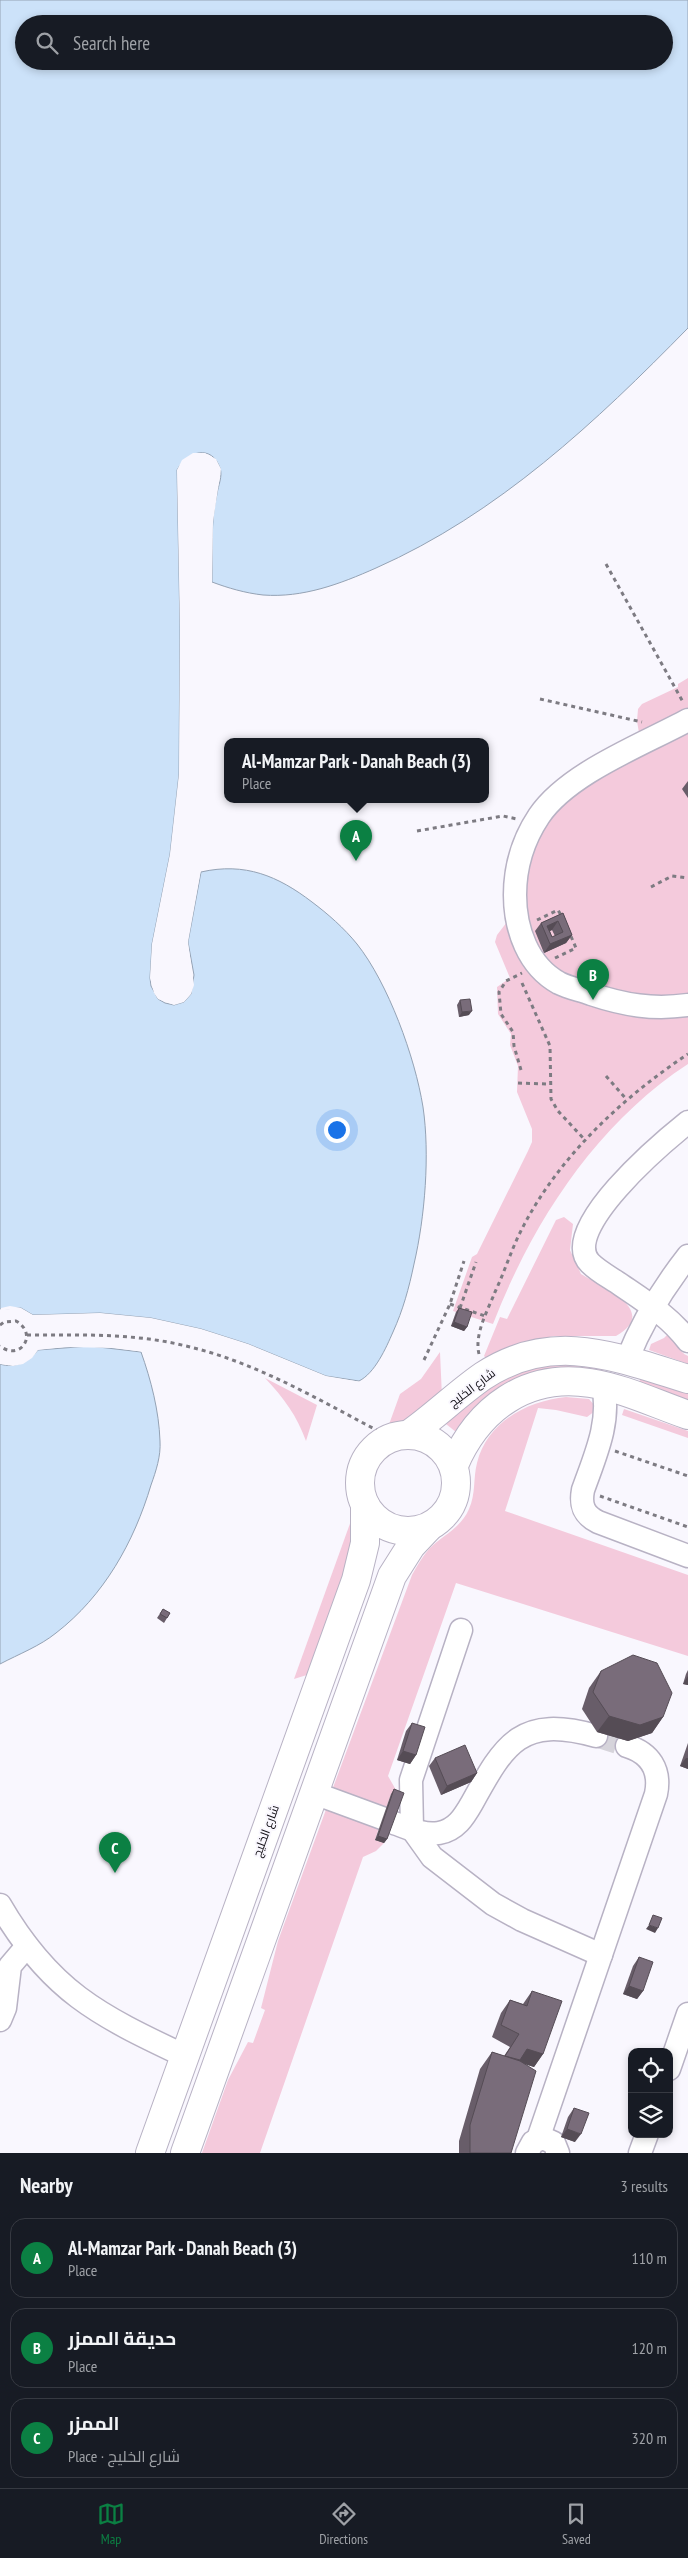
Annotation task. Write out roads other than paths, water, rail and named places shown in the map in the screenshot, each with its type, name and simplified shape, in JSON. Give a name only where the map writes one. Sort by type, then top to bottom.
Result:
[{"type":"main road","name":"شارع الخليج","points":[[400,1436],[439,1412],[483,1376],[521,1358],[562,1350],[604,1353],[688,1379]]},
{"type":"main road","points":[[610,1388],[627,1360]]},
{"type":"main road","points":[[454,1465],[461,1447],[478,1423],[500,1404],[536,1386],[555,1382],[575,1382],[610,1388],[688,1415]]},
{"type":"main road","points":[[186,2153],[392,1576],[411,1546],[428,1528],[448,1512],[454,1502],[457,1489],[454,1465],[448,1455],[436,1443],[419,1436],[400,1436],[380,1444],[370,1454],[363,1466],[360,1486],[365,1505],[372,1516],[392,1529],[404,1532],[428,1528]]},
{"type":"main road","name":"شارع الخليج","points":[[150,2153],[356,1580],[365,1543],[365,1505]]},
{"type":"street","points":[[680,725],[577,780],[556,796],[534,824],[527,838],[518,862],[515,903],[522,938],[538,966],[558,982],[615,1002],[655,1008],[688,1004]]},
{"type":"street","points":[[688,1122],[646,1159],[601,1208],[585,1234],[583,1243],[588,1261],[653,1306],[673,1323],[688,1341]]},
{"type":"street","points":[[627,1360],[638,1331],[688,1256]]},
{"type":"street","points":[[610,1388],[601,1435],[583,1490],[581,1500],[583,1510],[590,1518],[688,1556]]},
{"type":"street","points":[[461,1630],[411,1780],[412,1830],[432,1857],[493,1904],[522,1920],[601,1955]]},
{"type":"street","points":[[314,1794],[412,1830],[427,1834],[440,1833],[462,1820],[495,1762],[507,1748],[522,1736],[534,1731],[560,1728],[596,1736]]},
{"type":"street","points":[[532,2146],[601,1955],[658,1785],[655,1767],[650,1760],[636,1749],[627,1746]]},
{"type":"street","points":[[0,1905],[27,1946],[50,1973],[82,2001],[113,2022],[185,2056]]},
{"type":"street","points":[[0,2020],[5,2008],[5,1959],[27,1946]]},
{"type":"street","points":[[673,2057],[688,2014]]},
{"type":"street","points":[[640,2153],[646,2138]]},
{"type":"street","points":[[532,2146],[549,2139],[554,2143],[558,2153]]},
{"type":"water","points":[[0,0],[688,0],[688,328],[618,398],[543,463],[463,521],[421,546],[376,568],[321,589],[307,592],[263,595],[237,590],[212,582],[213,527],[221,471],[216,460],[206,453],[199,453],[187,458],[177,470],[180,628],[179,774],[170,854],[152,944],[151,986],[158,999],[174,1005],[184,1002],[191,994],[194,975],[188,942],[201,872],[217,869],[246,870],[274,878],[286,885],[336,921],[357,944],[368,960],[399,1021],[414,1066],[423,1107],[426,1145],[424,1206],[418,1246],[403,1307],[383,1352],[375,1366],[359,1381],[326,1376],[248,1344],[201,1329],[151,1318],[100,1313],[33,1315],[21,1308],[0,1309]]},
{"type":"water","points":[[90,1346],[141,1352],[158,1418],[160,1447],[156,1469],[136,1527],[103,1585],[73,1618],[50,1638],[0,1664],[0,1364],[16,1365],[30,1358],[38,1350]]},
{"type":"tunnel","points":[[596,1736],[627,1746]]},
{"type":"place","name":"Al-Mamzar Park - Danah Beach (3)","points":[[356,861]]},
{"type":"place","name":"حديقة الممزر","points":[[593,1000]]},
{"type":"place","name":"الممزر","points":[[115,1873]]}]
